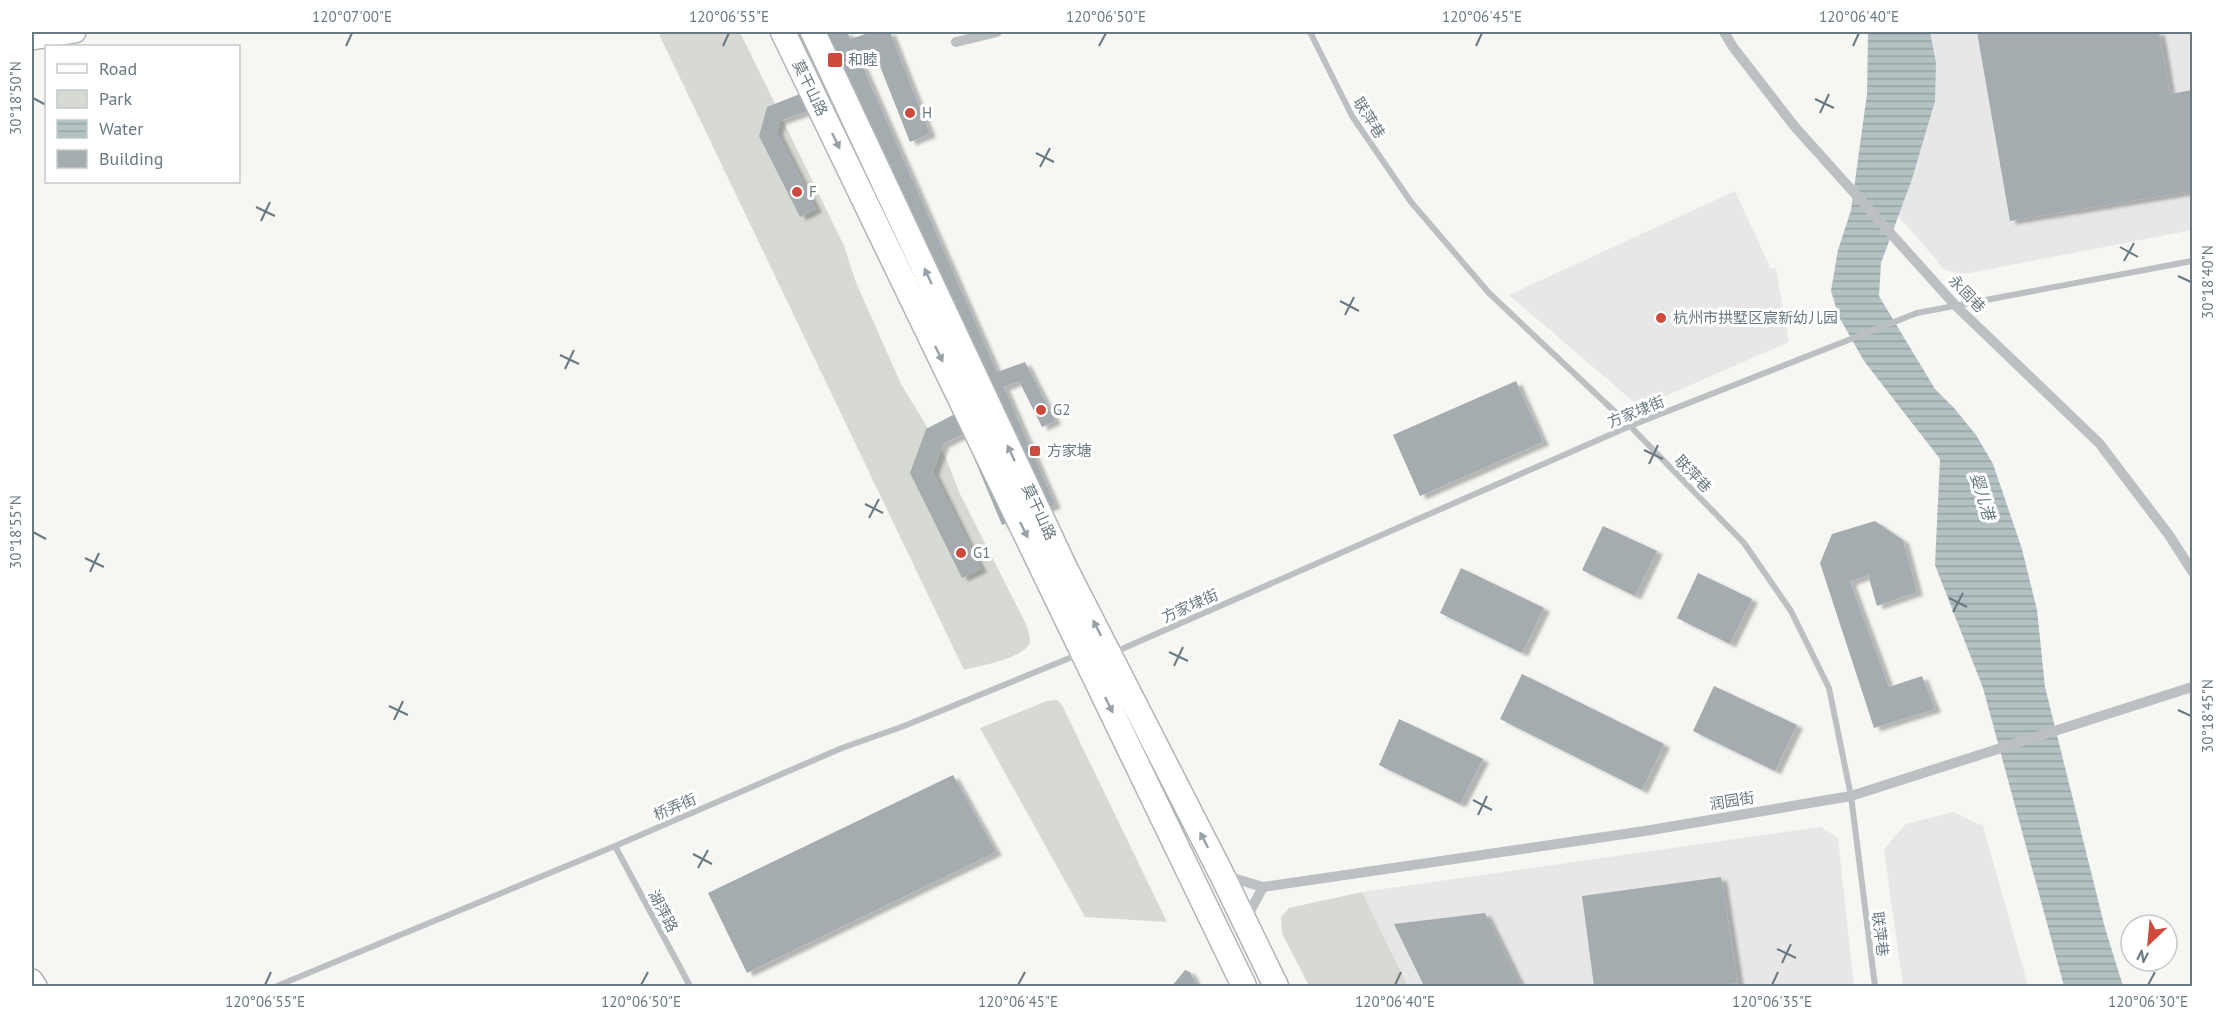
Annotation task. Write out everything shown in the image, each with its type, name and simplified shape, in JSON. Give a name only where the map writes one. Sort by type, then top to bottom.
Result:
[{"type":"main road","points":[[32,39],[75,32]]},
{"type":"main road","name":"莫干山路","points":[[783,32],[1244,987]]},
{"type":"main road","name":"莫干山路","points":[[813,32],[1066,570],[1222,875],[1276,987]]},
{"type":"main road","points":[[32,980],[36,987]]},
{"type":"street","points":[[956,42],[997,32]]},
{"type":"street","name":"联萍巷","points":[[1310,32],[1352,116],[1411,202],[1489,293],[1630,426],[1744,543],[1791,611],[1829,688],[1851,796],[1875,987]]},
{"type":"street","name":"永固巷","points":[[1724,32],[1795,127],[1955,305],[2099,444],[2169,535],[2193,571]]},
{"type":"street","name":"方家埭街","points":[[1110,654],[1630,426],[1917,313],[2193,261]]},
{"type":"street","name":"桥弄街","points":[[277,987],[615,846],[842,748],[904,726],[1083,653]]},
{"type":"street","name":"润园街","points":[[1222,875],[1263,887],[1645,831],[1851,796],[2193,687]]},
{"type":"street","name":"湖萍路","points":[[615,846],[690,987]]},
{"type":"street","points":[[1244,922],[1263,887]]},
{"type":"shaded area","points":[[1915,32],[2192,32],[2192,230],[1964,274],[1945,270],[1886,202]]},
{"type":"shaded area","name":"杭州市拱墅区宸新幼儿园","points":[[1735,191],[1771,269],[1776,268],[1789,342],[1640,407],[1509,295]]},
{"type":"shaded area","points":[[1953,812],[1983,826],[2028,986],[1903,986],[1884,849],[1906,824]]},
{"type":"shaded area","points":[[1821,827],[1838,838],[1854,986],[1408,986],[1362,892]]},
{"type":"green space","points":[[658,32],[740,32],[844,246],[855,280],[901,384],[945,456],[960,494],[1027,626],[1030,641],[1021,652],[1012,657],[964,670]]},
{"type":"green space","points":[[1057,700],[1062,705],[1167,922],[1085,917],[980,728],[1047,701]]},
{"type":"green space","points":[[1362,892],[1408,986],[1309,986],[1282,933],[1281,917],[1289,908]]},
{"type":"water","name":"婴儿港","points":[[1868,32],[1930,32],[1936,63],[1935,101],[1912,179],[1881,263],[1879,296],[1935,389],[1976,435],[1993,464],[2022,549],[2037,610],[2045,687],[2105,928],[2123,986],[2064,986],[1983,688],[1935,565],[1940,459],[1864,361],[1839,317],[1831,291],[1838,250],[1851,210],[1867,94]]},
{"type":"building","name":"和睦","points":[[790,32],[847,32],[850,39],[872,32],[890,32],[930,134],[910,142],[874,51],[858,56],[997,372],[1025,362],[1055,421],[1042,427],[1019,381],[1004,387],[1055,505],[1002,525],[964,434],[943,444],[933,472],[981,569],[962,578],[910,473],[926,429],[955,414],[822,106],[780,121],[777,132],[816,209],[800,217],[759,136],[767,107],[815,88]]},
{"type":"building","points":[[1977,32],[2159,32],[2170,94],[2192,90],[2192,191],[2010,221]]},
{"type":"building","points":[[1516,381],[1543,442],[1420,496],[1393,435]]},
{"type":"building","points":[[1875,521],[1903,540],[1917,592],[1877,606],[1868,575],[1850,582],[1889,687],[1922,676],[1935,709],[1874,728],[1820,563],[1832,534]]},
{"type":"building","points":[[1603,526],[1657,551],[1635,596],[1582,570]]},
{"type":"building","points":[[1461,568],[1544,608],[1522,653],[1440,613]]},
{"type":"building","points":[[1698,573],[1752,599],[1730,644],[1677,618]]},
{"type":"building","points":[[1522,674],[1664,744],[1642,790],[1500,719]]},
{"type":"building","points":[[1714,686],[1797,725],[1775,771],[1693,731]]},
{"type":"building","points":[[1399,719],[1483,759],[1460,804],[1379,765]]},
{"type":"building","points":[[953,775],[996,852],[747,973],[708,893]]},
{"type":"building","points":[[1721,877],[1738,983],[1711,986],[1594,986],[1582,896]]},
{"type":"building","points":[[1485,913],[1521,986],[1424,986],[1394,924]]},
{"type":"building","points":[[1185,970],[1190,972],[1197,986],[1172,986]]},
{"type":"place","name":"和睦","points":[[835,60]]},
{"type":"place","name":"H","points":[[910,113]]},
{"type":"place","name":"F","points":[[797,192]]},
{"type":"place","name":"杭州市拱墅区宸新幼儿园","points":[[1661,318]]},
{"type":"place","name":"G2","points":[[1041,410]]},
{"type":"place","name":"方家塘","points":[[1035,451]]},
{"type":"place","name":"G1","points":[[961,553]]}]
